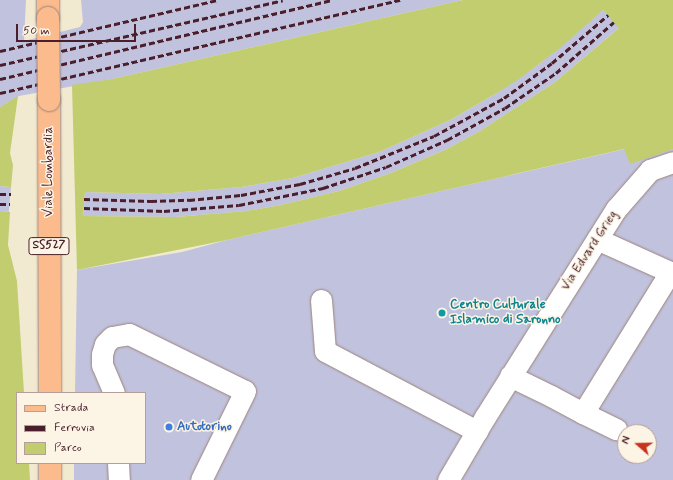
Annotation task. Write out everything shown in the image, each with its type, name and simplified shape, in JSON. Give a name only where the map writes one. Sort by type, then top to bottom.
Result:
[{"type":"main road","name":"Viale Lombardia","points":[[48,9],[50,392]]},
{"type":"main road","points":[[50,464],[50,480]]},
{"type":"street","name":"Via Edvard Grieg","points":[[448,480],[510,376],[616,209],[650,170],[673,162]]},
{"type":"street","points":[[583,413],[670,272],[597,239]]},
{"type":"street","points":[[321,300],[325,351],[477,431]]},
{"type":"street","points":[[114,392],[102,365],[102,354],[105,344],[112,337],[129,334],[245,391],[201,480]]},
{"type":"street","points":[[510,376],[616,430]]},
{"type":"street","points":[[118,464],[119,480]]},
{"type":"shaded area","points":[[0,0],[26,0],[24,41],[80,27],[83,22],[81,0],[463,0],[112,79],[19,96],[0,107]]},
{"type":"shaded area","points":[[603,10],[620,27],[554,83],[480,131],[447,149],[391,173],[339,191],[281,205],[246,211],[176,217],[83,216],[85,192],[160,194],[241,187],[293,178],[379,152],[450,120],[495,94],[539,64]]},
{"type":"shaded area","points":[[625,149],[630,163],[673,149],[673,480],[74,480],[74,464],[146,464],[146,392],[75,392],[77,270],[182,252],[227,240]]},
{"type":"shaded area","points":[[0,186],[11,187],[9,212],[0,211]]},
{"type":"green space","points":[[463,0],[673,0],[673,149],[630,164],[624,149],[227,240],[77,270],[72,85],[112,79]],"holes":[[[603,10],[619,28],[554,83],[480,131],[447,149],[391,173],[339,191],[281,205],[246,211],[176,217],[83,216],[85,192],[160,194],[241,187],[293,178],[379,152],[450,120],[519,79],[560,48]]]},
{"type":"green space","points":[[18,96],[10,153],[13,165],[11,187],[0,186],[0,107]]},
{"type":"green space","points":[[0,211],[10,212],[8,245],[17,281],[24,392],[16,392],[16,464],[29,464],[30,480],[0,480]]},
{"type":"railway","points":[[0,51],[218,0]]},
{"type":"railway","points":[[0,65],[283,0]]},
{"type":"railway","points":[[0,79],[331,0]]},
{"type":"railway","points":[[0,93],[400,0]]},
{"type":"railway","points":[[84,199],[151,201],[189,200],[241,195],[300,184],[355,168],[434,136],[504,98],[552,63],[608,15]]},
{"type":"railway","points":[[84,208],[164,211],[239,205],[323,188],[386,167],[447,140],[505,108],[556,73],[614,22]]},
{"type":"railway","points":[[0,194],[11,194]]},
{"type":"railway","points":[[0,204],[10,204]]},
{"type":"place","name":"Centro Culturale Islamico di Saronno","points":[[442,313]]},
{"type":"place","name":"Autotorino","points":[[169,427]]}]
